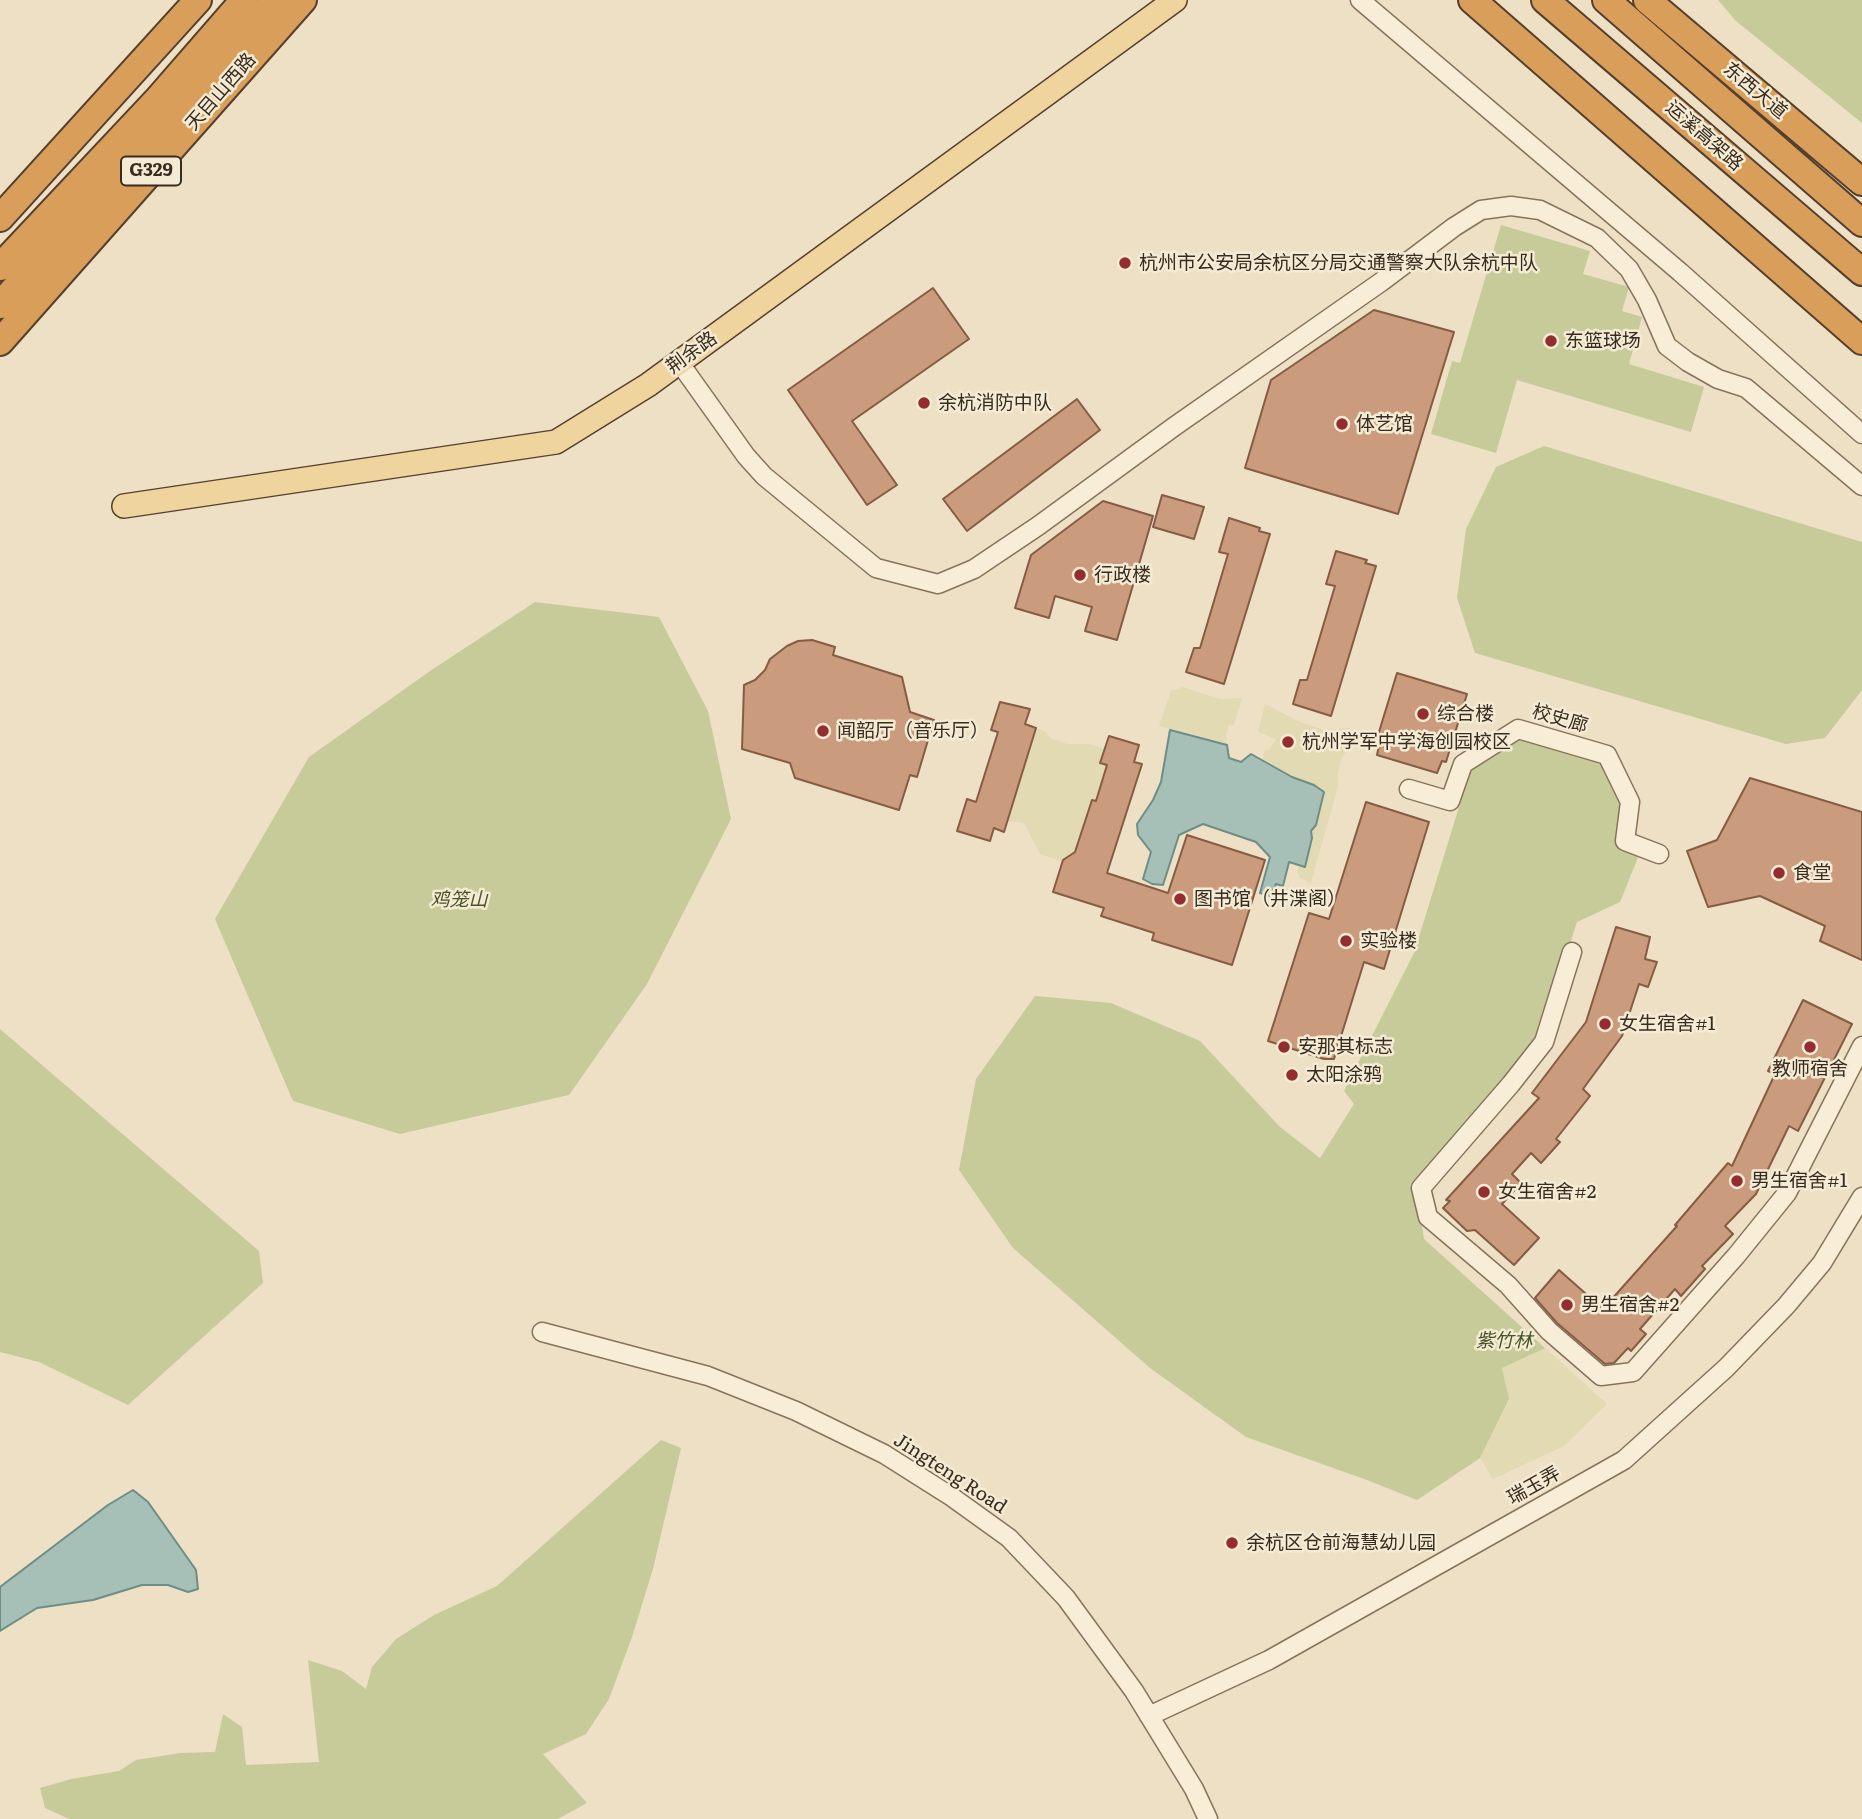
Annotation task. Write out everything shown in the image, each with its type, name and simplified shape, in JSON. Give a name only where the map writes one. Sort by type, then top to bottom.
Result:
[{"type":"highway","points":[[0,218],[198,0]]},
{"type":"highway","points":[[0,267],[157,100],[244,0]]},
{"type":"highway","points":[[0,306],[275,0]]},
{"type":"highway","name":"天目山西路","points":[[0,342],[303,0]]},
{"type":"highway","points":[[1472,0],[1862,341]]},
{"type":"highway","name":"运溪高架路","points":[[1545,0],[1862,272]]},
{"type":"highway","name":"运溪高架路","points":[[1606,0],[1862,223]]},
{"type":"highway","name":"东西大道","points":[[1647,0],[1862,182]]},
{"type":"main road","name":"荆余路","points":[[124,506],[556,442],[648,385],[1175,0]]},
{"type":"street","points":[[1360,0],[1680,272],[1862,434]]},
{"type":"street","points":[[679,362],[746,456],[773,484],[876,568],[938,584],[974,569],[1038,526],[1454,227],[1481,210],[1511,206],[1540,210],[1597,238],[1629,269],[1647,300],[1667,346],[1718,379],[1746,388],[1862,486]]},
{"type":"street","name":"校史廊","points":[[1409,789],[1450,801],[1463,764],[1518,729],[1608,755],[1630,802],[1625,841],[1659,854]]},
{"type":"street","points":[[1572,952],[1544,1042],[1421,1188],[1428,1217],[1508,1285],[1549,1331],[1601,1376],[1633,1372],[1736,1256],[1787,1193],[1862,1046]]},
{"type":"street","name":"瑞玉弄","points":[[1149,1716],[1269,1660],[1624,1460],[1726,1368],[1786,1306],[1822,1263],[1862,1197]]},
{"type":"street","name":"Jingteng Road","points":[[542,1332],[708,1376],[796,1410],[884,1454],[952,1497],[1009,1538],[1066,1598],[1134,1691],[1194,1789],[1208,1819]]},
{"type":"shaded area","points":[[1182,687],[1220,699],[1242,698],[1234,725],[1229,725],[1226,733],[1227,745],[1159,726],[1171,691]]},
{"type":"shaded area","points":[[1265,704],[1300,722],[1325,730],[1350,728],[1338,773],[1338,786],[1311,883],[1300,878],[1297,872],[1299,865],[1304,866],[1311,831],[1314,785],[1292,777],[1262,759],[1265,750],[1269,750],[1276,739],[1258,732]]},
{"type":"shaded area","points":[[1036,728],[1046,732],[1050,738],[1067,744],[1088,744],[1105,749],[1100,763],[1107,765],[1096,801],[1092,800],[1073,859],[1067,857],[1063,862],[1040,854],[1024,823],[1008,821]]},
{"type":"shaded area","points":[[1545,1348],[1607,1404],[1564,1446],[1493,1479],[1480,1458],[1509,1400],[1502,1368]]},
{"type":"green space","points":[[1718,0],[1862,0],[1862,123],[1736,21]]},
{"type":"green space","name":"东篮球场","points":[[1501,225],[1590,251],[1583,274],[1629,287],[1622,311],[1642,317],[1629,364],[1704,387],[1691,432],[1517,380],[1496,453],[1431,434],[1452,361],[1460,363]]},
{"type":"green space","points":[[1544,446],[1862,542],[1862,690],[1825,738],[1786,744],[1475,653],[1457,598],[1466,529],[1496,467]]},
{"type":"green space","name":"鸡笼山","points":[[535,602],[659,617],[708,711],[731,819],[647,984],[569,1095],[400,1134],[293,1101],[215,919],[309,757],[430,671]]},
{"type":"green space","name":"紫竹林","points":[[1522,734],[1603,758],[1626,804],[1619,842],[1641,850],[1620,902],[1577,922],[1539,1040],[1416,1187],[1424,1239],[1545,1348],[1502,1368],[1509,1399],[1480,1458],[1417,1500],[1246,1437],[1150,1368],[1013,1248],[959,1170],[976,1079],[1035,996],[1111,1003],[1200,1041],[1280,1127],[1320,1158],[1354,1104],[1344,1091],[1414,953],[1472,765]]},
{"type":"green space","points":[[0,1029],[259,1251],[263,1283],[128,1405],[39,1362],[0,1352]]},
{"type":"green space","points":[[661,1440],[681,1448],[653,1569],[609,1699],[586,1734],[543,1754],[587,1803],[558,1819],[69,1819],[45,1808],[40,1788],[71,1779],[119,1771],[136,1760],[180,1753],[215,1752],[223,1714],[242,1727],[246,1765],[319,1762],[308,1660],[342,1671],[366,1689],[372,1667],[396,1639],[434,1615],[497,1586]]},
{"type":"water","points":[[1170,730],[1227,745],[1229,758],[1241,762],[1251,754],[1324,792],[1316,825],[1311,831],[1312,838],[1305,867],[1289,862],[1283,886],[1276,884],[1271,896],[1260,893],[1270,857],[1256,842],[1203,824],[1179,835],[1163,885],[1152,884],[1143,879],[1151,852],[1138,835],[1137,824],[1161,782]]},
{"type":"water","points":[[133,1490],[148,1502],[196,1570],[198,1589],[188,1592],[168,1585],[142,1585],[93,1600],[37,1608],[0,1631],[0,1587],[108,1505]]},
{"type":"building","points":[[933,288],[969,339],[852,421],[897,485],[867,505],[788,390]]},
{"type":"building","name":"体艺馆","points":[[1374,310],[1454,332],[1398,514],[1245,468],[1271,380]]},
{"type":"building","points":[[1077,399],[1100,430],[967,531],[943,499]]},
{"type":"building","points":[[1162,495],[1204,507],[1194,539],[1153,527]]},
{"type":"building","name":"行政楼","points":[[1103,501],[1153,516],[1117,640],[1085,631],[1092,607],[1055,596],[1049,618],[1015,608],[1031,555]]},
{"type":"building","points":[[1229,518],[1270,534],[1224,684],[1186,672],[1194,648],[1200,648],[1228,554],[1219,552]]},
{"type":"building","points":[[1336,551],[1367,560],[1365,563],[1376,566],[1331,716],[1293,704],[1300,680],[1307,680],[1335,586],[1326,584]]},
{"type":"building","name":"闻韶厅（音乐厅）","points":[[812,640],[835,647],[833,655],[902,677],[910,712],[934,720],[917,777],[910,775],[899,810],[795,778],[790,763],[742,749],[744,685],[755,680],[765,670],[770,659],[787,646],[798,641]]},
{"type":"building","name":"综合楼","points":[[1397,673],[1467,694],[1446,762],[1442,761],[1437,773],[1377,755],[1379,746],[1375,745]]},
{"type":"building","points":[[1000,702],[1030,709],[1025,724],[1036,728],[1004,832],[994,828],[990,841],[957,831],[967,799],[976,802],[998,732],[991,730]]},
{"type":"building","name":"图书馆（井渫阁）","points":[[1109,736],[1139,745],[1134,762],[1142,764],[1107,873],[1168,893],[1187,835],[1265,860],[1232,965],[1152,940],[1154,933],[1101,916],[1104,908],[1053,892],[1063,860],[1075,852],[1092,800],[1096,801],[1107,765],[1100,763]]},
{"type":"building","name":"食堂","points":[[1750,778],[1862,812],[1862,960],[1820,941],[1825,926],[1760,896],[1708,907],[1687,851],[1717,840]]},
{"type":"building","name":"实验楼","points":[[1366,802],[1429,822],[1384,969],[1364,962],[1334,1059],[1324,1059],[1268,1041],[1309,913],[1329,919]]},
{"type":"building","points":[[1616,927],[1650,937],[1645,959],[1657,962],[1648,987],[1639,984],[1622,1036],[1583,1089],[1590,1096],[1556,1139],[1560,1142],[1541,1163],[1531,1153],[1512,1174],[1521,1183],[1502,1204],[1539,1238],[1514,1265],[1475,1230],[1467,1231],[1443,1208],[1450,1201],[1446,1200],[1539,1098],[1532,1093],[1586,1022]]},
{"type":"building","points":[[1803,1000],[1852,1024],[1798,1131],[1789,1126],[1756,1194],[1725,1226],[1733,1234],[1702,1266],[1705,1269],[1681,1296],[1675,1289],[1640,1329],[1646,1334],[1631,1351],[1628,1348],[1614,1363],[1605,1364],[1557,1323],[1535,1298],[1559,1270],[1603,1309],[1677,1226],[1675,1225],[1728,1163],[1732,1166],[1775,1074],[1768,1071]]},
{"type":"place","name":"杭州市公安局余杭区分局交通警察大队余杭中队","points":[[1125,263]]},
{"type":"place","name":"东篮球场","points":[[1551,341]]},
{"type":"place","name":"余杭消防中队","points":[[924,403]]},
{"type":"place","name":"体艺馆","points":[[1342,424]]},
{"type":"place","name":"行政楼","points":[[1080,575]]},
{"type":"place","name":"综合楼","points":[[1423,714]]},
{"type":"place","name":"闻韶厅（音乐厅）","points":[[823,731]]},
{"type":"place","name":"杭州学军中学海创园校区","points":[[1288,742]]},
{"type":"place","name":"食堂","points":[[1779,873]]},
{"type":"place","name":"图书馆（井渫阁）","points":[[1180,899]]},
{"type":"place","name":"实验楼","points":[[1346,941]]},
{"type":"place","name":"女生宿舍#1","points":[[1605,1024]]},
{"type":"place","name":"安那其标志","points":[[1284,1047]]},
{"type":"place","name":"教师宿舍","points":[[1810,1047]]},
{"type":"place","name":"太阳涂鸦","points":[[1292,1075]]},
{"type":"place","name":"男生宿舍#1","points":[[1737,1181]]},
{"type":"place","name":"女生宿舍#2","points":[[1484,1192]]},
{"type":"place","name":"男生宿舍#2","points":[[1567,1305]]},
{"type":"place","name":"余杭区仓前海慧幼儿园","points":[[1232,1543]]}]
